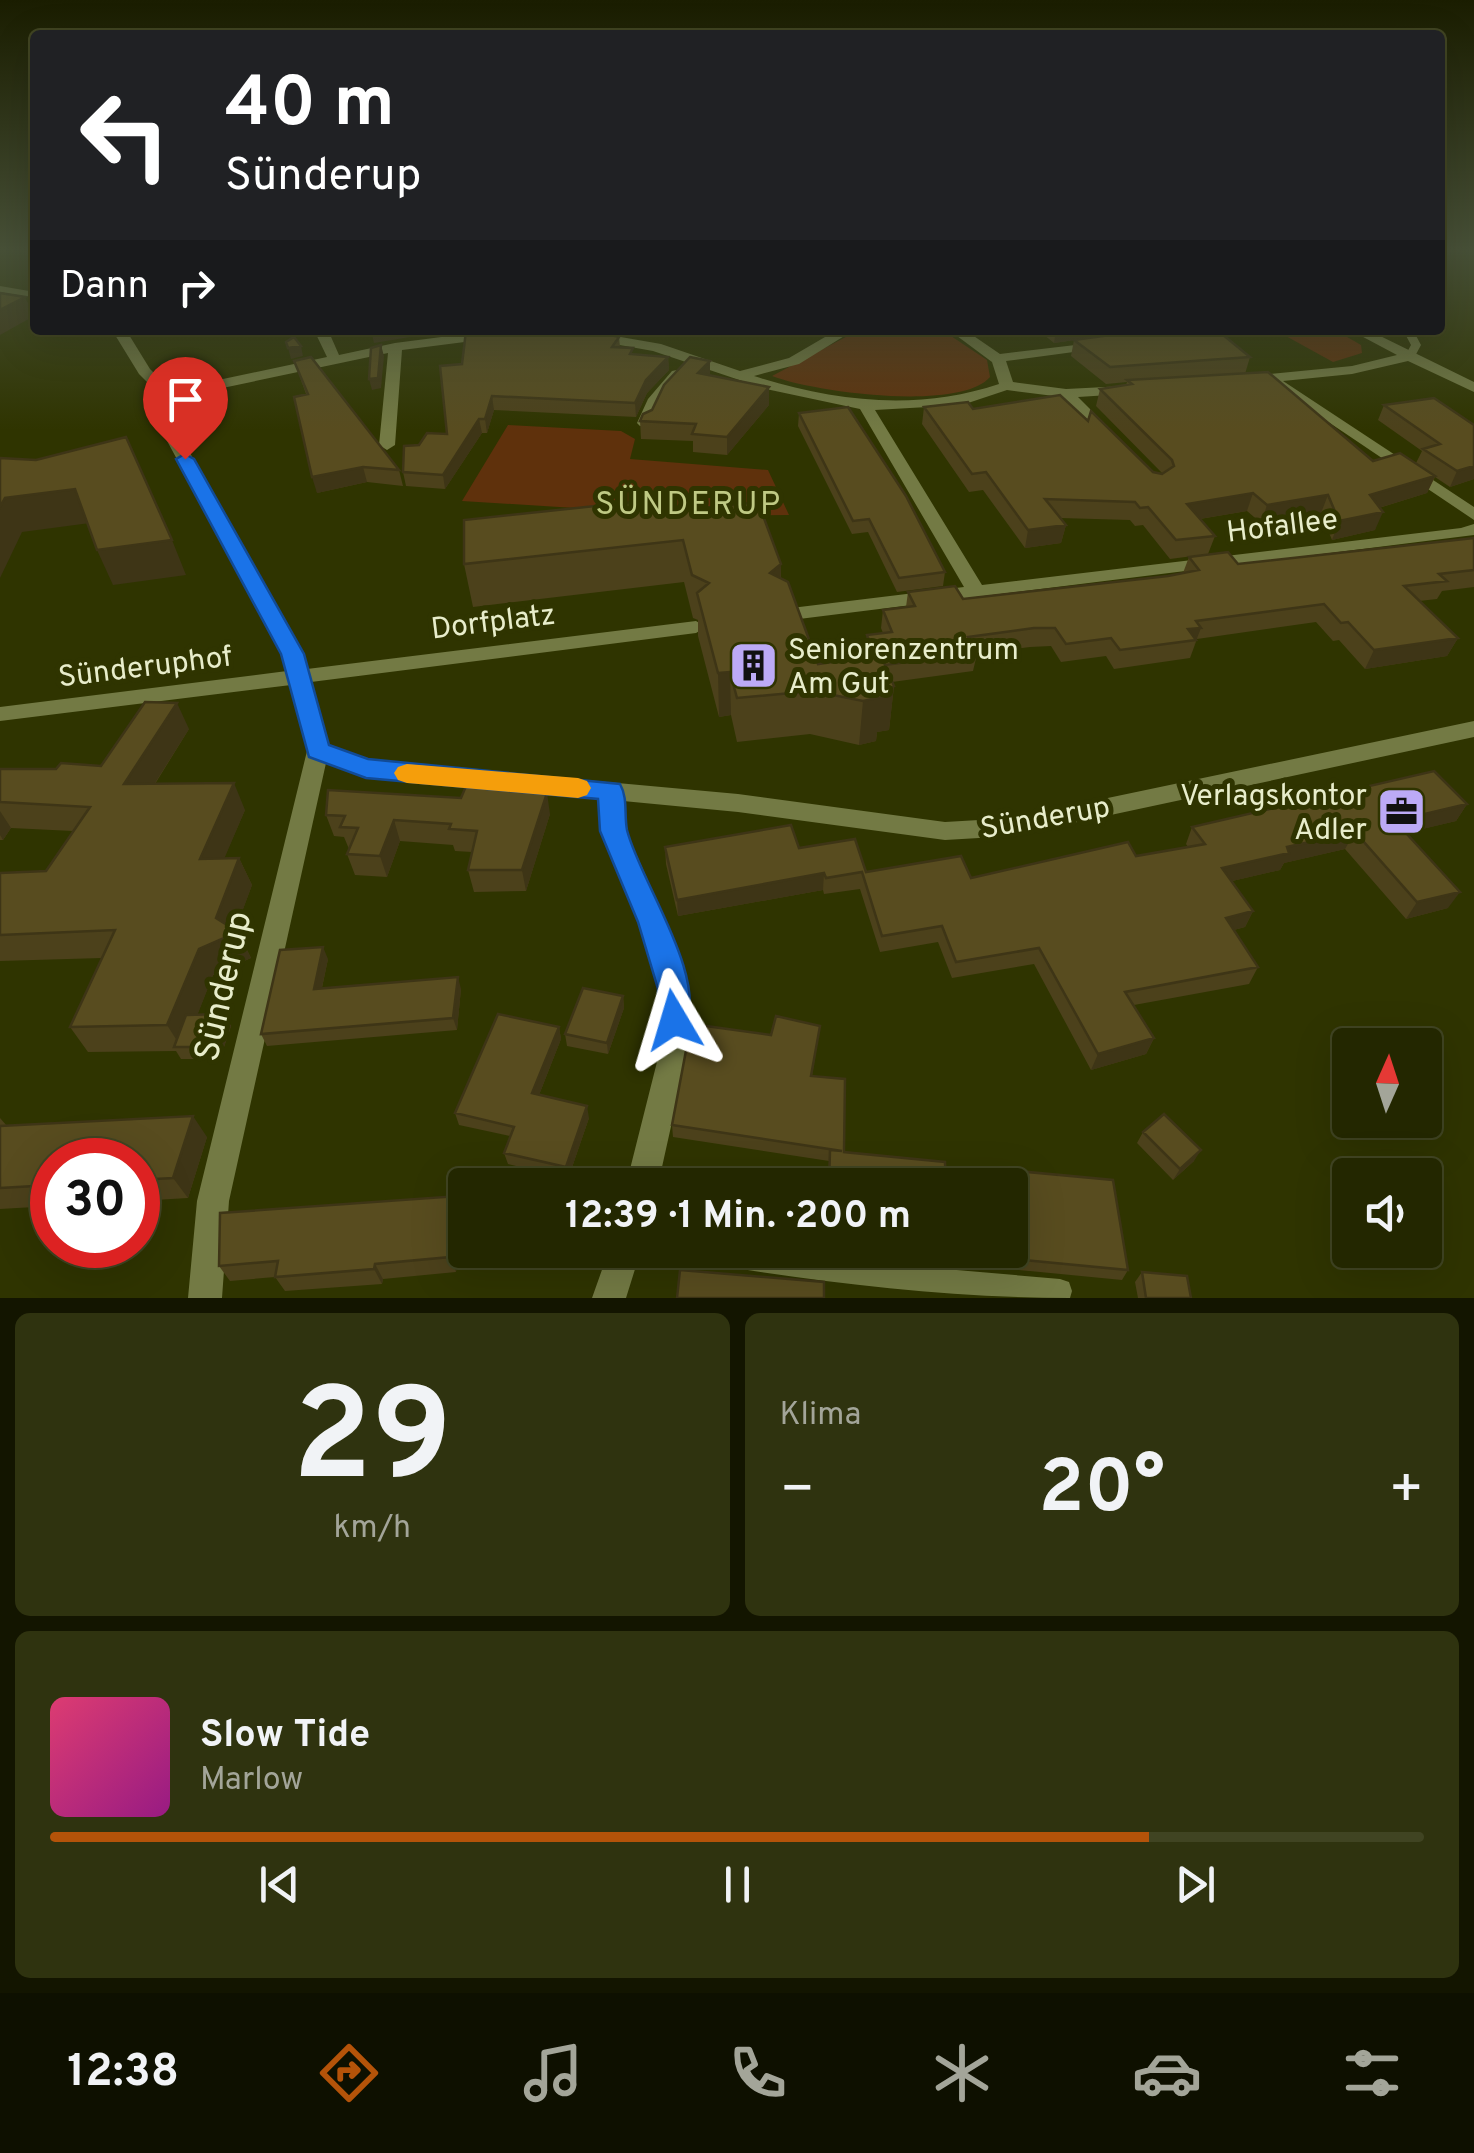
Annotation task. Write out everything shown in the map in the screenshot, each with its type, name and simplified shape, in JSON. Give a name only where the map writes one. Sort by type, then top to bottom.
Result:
[{"type":"street","points":[[122,335],[144,371],[168,395],[168,428],[292,654],[318,751]]},
{"type":"street","points":[[323,335],[334,358]]},
{"type":"street","points":[[168,395],[334,358],[492,335]]},
{"type":"street","points":[[582,335],[656,347],[808,396],[867,406],[962,401],[1006,386],[1066,393],[1140,389]]},
{"type":"street","points":[[742,374],[794,361],[838,335]]},
{"type":"street","points":[[964,335],[999,358],[1007,372],[1006,386]]},
{"type":"street","points":[[1368,335],[1474,388]]},
{"type":"street","points":[[999,358],[1117,342]]},
{"type":"street","points":[[386,444],[396,347]]},
{"type":"street","points":[[1232,381],[1352,370],[1410,356]]},
{"type":"street","points":[[646,423],[656,400],[692,358]]},
{"type":"street","points":[[1269,378],[1474,515]]},
{"type":"street","points":[[1066,393],[1117,444]]},
{"type":"street","points":[[867,406],[869,416],[976,591]]},
{"type":"street","name":"Hofallee","points":[[783,615],[1428,538],[1474,529]]},
{"type":"street","name":"Dorfplatz","points":[[298,678],[696,627]]},
{"type":"street","name":"Sünderuphof","points":[[0,714],[298,678]]},
{"type":"street","name":"Sünderup","points":[[205,1298],[213,1201],[318,751],[366,768],[738,803],[946,831],[996,828],[1474,729]]},
{"type":"street","points":[[611,791],[614,831],[653,922],[674,989],[674,1050],[646,1168]]},
{"type":"street","points":[[609,1298],[619,1268]]},
{"type":"lane","points":[[1410,356],[1416,345],[1411,335]]},
{"type":"lane","points":[[811,1268],[1060,1291]]},
{"type":"shaded area","points":[[850,335],[950,335],[987,360],[990,377],[974,388],[949,394],[885,396],[819,388],[772,376]]},
{"type":"shaded area","points":[[1284,335],[1344,335],[1361,345],[1362,353],[1333,362]]},
{"type":"shaded area","points":[[508,425],[621,431],[635,439],[630,459],[768,470],[789,515],[703,516],[462,501]]},
{"type":"building","points":[[466,335],[611,335],[619,337],[612,347],[633,348],[630,354],[668,357],[646,380],[635,403],[492,396],[485,419],[479,419],[443,475],[403,472],[404,446],[419,445],[427,433],[447,434],[440,366],[462,364]]},
{"type":"building","points":[[1110,335],[1223,335],[1250,357],[1110,367],[1074,340]]},
{"type":"building","points":[[294,337],[301,346],[288,348],[286,342]]},
{"type":"building","points":[[381,345],[378,378],[369,379],[371,348]]},
{"type":"building","points":[[311,357],[399,470],[363,467],[312,477],[294,397],[308,394],[294,361]]},
{"type":"building","points":[[690,357],[710,361],[698,373],[769,387],[727,437],[692,434],[696,424],[640,421],[643,414],[652,410],[664,385]]},
{"type":"building","points":[[1268,372],[1373,461],[1400,453],[1435,476],[1370,495],[1383,512],[1339,521],[1328,495],[1267,505],[1253,493],[1187,504],[1215,536],[1176,540],[1148,507],[1140,508],[1135,502],[1045,499],[1066,525],[1028,530],[986,472],[972,474],[924,407],[968,402],[973,409],[1060,395],[1088,421],[1091,411],[1153,472],[1162,474],[1174,466],[1172,460],[1100,389],[1132,384],[1127,380]]},
{"type":"building","points":[[1434,398],[1474,425],[1474,466],[1457,471],[1423,449],[1440,444],[1384,405]]},
{"type":"building","points":[[848,407],[906,496],[945,572],[899,578],[869,519],[853,521],[799,413]]},
{"type":"building","points":[[126,437],[172,540],[97,550],[75,489],[5,498],[0,507],[0,458],[36,460]]},
{"type":"building","points":[[642,501],[645,514],[758,502],[781,564],[770,573],[788,582],[818,664],[881,655],[894,686],[879,689],[881,697],[863,701],[813,691],[737,698],[730,672],[718,673],[697,593],[709,583],[692,575],[683,540],[464,564],[464,520]]},
{"type":"building","points":[[1474,538],[1474,570],[1439,574],[1447,581],[1404,586],[1458,638],[1374,650],[1348,622],[1341,623],[1324,604],[1196,621],[1201,628],[1188,629],[1196,640],[1120,650],[1111,638],[1066,644],[1055,628],[1034,628],[968,637],[977,653],[885,665],[881,655],[875,656],[867,635],[892,632],[883,610],[915,606],[908,592],[955,586],[963,599],[1168,576],[1199,570],[1189,557],[1228,552],[1238,564]]},
{"type":"building","points":[[145,702],[177,703],[124,784],[234,783],[200,859],[239,858],[216,918],[238,932],[199,949],[167,1025],[70,1027],[115,930],[0,935],[0,873],[46,871],[90,807],[0,802],[0,769],[56,769],[61,763],[101,766]]},
{"type":"building","points":[[1434,771],[1467,804],[1395,821],[1460,892],[1417,902],[1355,832],[1287,847],[1289,853],[1222,868],[1253,911],[1226,918],[1258,967],[1125,992],[1154,1038],[1098,1054],[1039,948],[956,962],[942,926],[882,936],[862,872],[826,878],[824,873],[677,900],[665,847],[791,825],[799,848],[855,839],[866,872],[961,856],[971,878],[1128,842],[1136,856],[1205,844],[1192,827]]},
{"type":"building","points":[[466,786],[547,793],[522,870],[468,870],[477,831],[449,829],[451,824],[394,820],[380,856],[347,854],[358,828],[340,827],[345,816],[326,815],[328,790],[461,798]]},
{"type":"building","points":[[323,947],[314,989],[458,977],[453,1018],[261,1034],[280,950]]},
{"type":"building","points":[[583,988],[623,996],[607,1043],[565,1034]]},
{"type":"building","points":[[224,1014],[212,1047],[174,1047],[186,1015]]},
{"type":"building","points":[[498,1014],[559,1027],[532,1093],[587,1106],[566,1167],[504,1153],[514,1127],[455,1113]]},
{"type":"building","points":[[776,1016],[820,1026],[811,1076],[845,1079],[844,1152],[945,1162],[945,1168],[829,1168],[830,1150],[842,1151],[672,1125],[691,1024],[771,1035]]},
{"type":"building","points":[[1164,1114],[1201,1150],[1180,1169],[1143,1132]]},
{"type":"building","points":[[193,1116],[173,1178],[160,1179],[160,1138],[30,1138],[30,1186],[0,1188],[0,1126]]},
{"type":"building","points":[[1028,1172],[1113,1180],[1128,1270],[1028,1260]]},
{"type":"building","points":[[448,1197],[448,1257],[375,1264],[374,1269],[275,1277],[278,1261],[219,1266],[220,1213]]},
{"type":"building","points":[[680,1270],[824,1282],[824,1298],[677,1298]]},
{"type":"building","points":[[1142,1272],[1187,1276],[1191,1298],[1146,1298]]},
{"type":"slow traffic","points":[[407,773],[578,788]]},
{"type":"place","name":"Seniorenzentrum Am Gut","points":[[753,666]]},
{"type":"place","name":"Verlagskontor Adler","points":[[1402,812]]},
{"type":"district","name":"SÜNDERUP","points":[[689,503]]},
{"type":"route","points":[[185,459],[292,654],[318,751],[366,768],[611,791],[614,831],[653,922],[674,989],[674,1020]]}]
